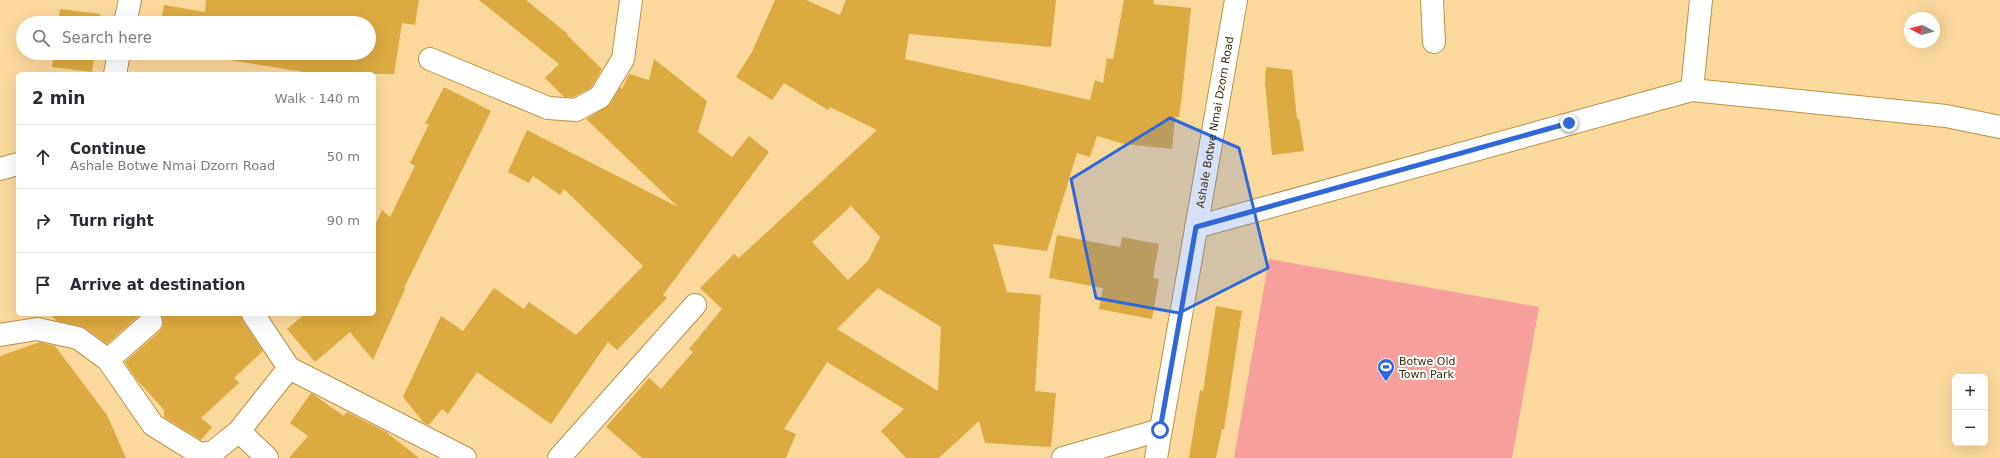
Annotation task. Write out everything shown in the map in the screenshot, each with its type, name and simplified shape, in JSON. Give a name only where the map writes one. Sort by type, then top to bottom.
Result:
[{"type":"street","points":[[127,16],[130,0]]},
{"type":"street","points":[[430,59],[548,108],[576,110],[600,98],[624,59],[631,0]]},
{"type":"street","name":"Ashale Botwe Nmai Dzorn Road","points":[[1156,458],[1236,0]]},
{"type":"street","points":[[1432,0],[1434,42]]},
{"type":"street","points":[[1692,90],[1701,0]]},
{"type":"street","points":[[115,72],[118,60]]},
{"type":"street","points":[[1196,227],[1692,90],[1946,116],[2000,127]]},
{"type":"street","points":[[0,169],[16,165]]},
{"type":"street","points":[[559,458],[695,305]]},
{"type":"street","points":[[254,316],[289,368],[465,458]]},
{"type":"street","points":[[108,360],[151,322]]},
{"type":"street","points":[[0,335],[37,329],[78,338],[108,360],[153,425],[200,454],[213,452],[239,431],[289,368]]},
{"type":"street","points":[[1063,458],[1160,430]]},
{"type":"street","points":[[239,431],[267,458]]},
{"type":"highlighted area","points":[[1170,118],[1239,148],[1268,268],[1179,313],[1096,298],[1071,179]]},
{"type":"shaded area","name":"Botwe Old Town Park","points":[[1269,259],[1539,307],[1512,458],[1234,458]]},
{"type":"building","points":[[206,0],[419,0],[415,25],[402,23],[394,74],[376,74],[376,72],[304,72],[229,60],[376,60],[376,16],[162,16],[164,5],[205,12]]},
{"type":"building","points":[[479,0],[526,0],[568,34],[567,35],[602,69],[591,88],[573,97],[564,97],[545,78],[559,64]]},
{"type":"building","points":[[775,0],[806,0],[840,15],[846,0],[1056,0],[1051,47],[909,34],[905,59],[1090,100],[1095,80],[1103,83],[1107,58],[1113,59],[1124,0],[1154,0],[1153,4],[1191,8],[1182,95],[1179,117],[1175,117],[1172,149],[1124,144],[1097,136],[1090,157],[1077,153],[1047,251],[993,244],[1007,292],[1041,295],[1035,391],[1056,393],[1051,447],[985,443],[979,421],[939,458],[906,458],[881,431],[904,409],[827,362],[784,429],[796,434],[786,458],[642,458],[606,427],[649,378],[661,389],[693,352],[689,349],[722,309],[700,288],[734,254],[739,258],[877,130],[830,107],[828,110],[784,83],[772,100],[736,77],[752,52]],"holes":[[[851,206],[880,237],[868,261],[848,280],[812,242]],[[878,288],[941,327],[938,391],[837,329]]]},
{"type":"building","points":[[60,9],[100,14],[100,16],[59,16]]},
{"type":"building","points":[[654,59],[707,101],[698,132],[732,157],[749,136],[769,152],[663,295],[667,298],[617,350],[608,342],[551,424],[477,372],[448,414],[442,409],[429,425],[424,423],[403,397],[441,316],[463,331],[494,288],[524,309],[529,302],[576,335],[643,266],[564,189],[560,195],[533,176],[529,183],[508,172],[527,130],[678,207],[586,119],[610,104],[620,87],[622,89],[629,74],[649,80]]},
{"type":"building","points":[[53,60],[94,60],[92,72],[52,67]]},
{"type":"building","points":[[1266,67],[1292,70],[1297,119],[1299,119],[1304,151],[1272,155],[1265,83]]},
{"type":"building","points":[[444,87],[491,111],[404,288],[405,289],[373,360],[350,332],[315,362],[287,329],[303,316],[376,316],[376,223],[382,210],[390,217],[415,166],[410,163],[429,124],[425,124]]},
{"type":"building","points":[[1057,235],[1120,247],[1122,237],[1159,244],[1153,278],[1159,279],[1152,319],[1099,309],[1103,288],[1049,278]]},
{"type":"building","points":[[1216,306],[1242,311],[1224,430],[1222,429],[1216,458],[1189,458],[1200,390],[1203,391]]},
{"type":"building","points":[[52,316],[139,316],[107,344],[85,328],[57,321]]},
{"type":"building","points":[[162,316],[242,316],[243,321],[263,351],[234,378],[239,383],[201,418],[212,427],[201,440],[164,417],[164,410],[137,380],[125,362],[160,331],[163,326]]},
{"type":"building","points":[[40,342],[55,346],[107,415],[126,458],[0,458],[0,356]]},
{"type":"building","points":[[311,393],[344,416],[347,412],[386,432],[419,458],[289,458],[308,436],[290,423]]},
{"type":"place","name":"Botwe Old Town Park","points":[[1386,382]]},
{"type":"route","points":[[1160,430],[1196,227],[1569,123]]}]
